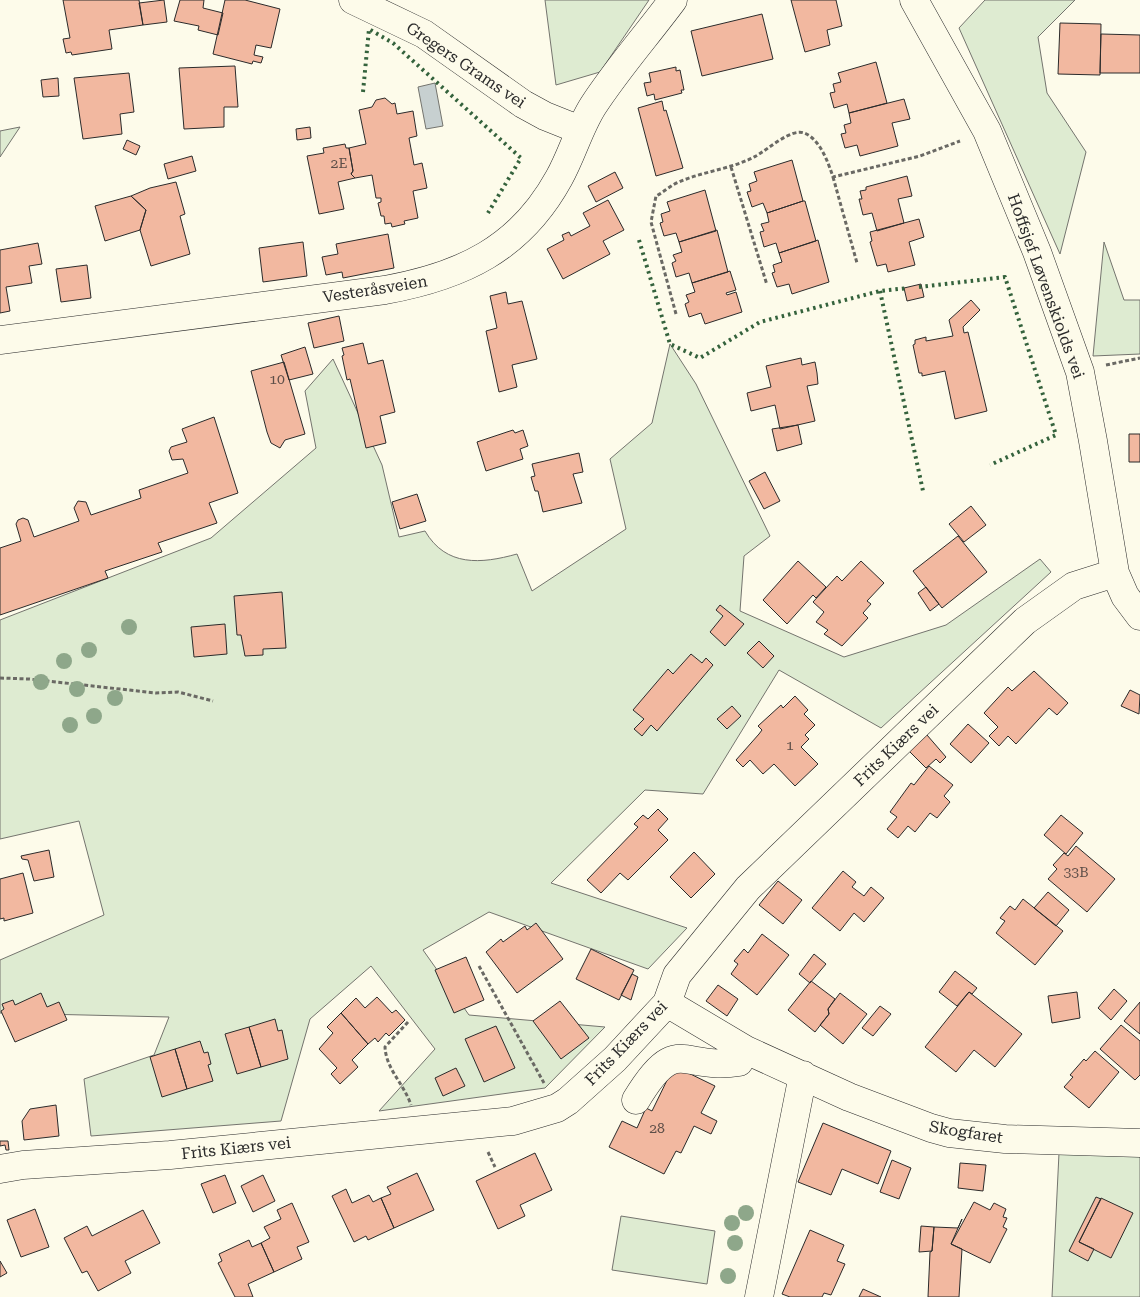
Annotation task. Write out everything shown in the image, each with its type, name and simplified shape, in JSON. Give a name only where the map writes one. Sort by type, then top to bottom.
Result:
[{"type":"street","name":"Gregers Grams vei","points":[[353,0],[424,34],[523,104],[545,116],[580,130]]},
{"type":"street","name":"Vesteråsveien","points":[[0,340],[385,290],[422,284],[453,273],[496,251],[516,236],[531,219],[560,177],[580,130],[593,106],[674,0]]},
{"type":"street","name":"Hoffsjef Løvenskiolds vei","points":[[914,0],[987,131],[1037,252],[1080,372],[1094,441],[1115,573],[1126,596],[1140,616]]},
{"type":"street","name":"Frits Kiærs vei","points":[[0,1169],[23,1165],[179,1154],[513,1121],[557,1108],[568,1101],[615,1059],[667,1003],[677,975],[748,888],[982,660],[1025,621],[1074,586],[1115,573]]},
{"type":"street","name":"Skogfaret","points":[[667,1003],[746,1050],[849,1097],[931,1128],[948,1133],[1050,1141],[1140,1143]]},
{"type":"street","points":[[636,1100],[651,1074],[668,1060],[684,1058],[727,1064],[740,1062],[746,1050]]},
{"type":"street","points":[[759,1297],[803,1075]]},
{"type":"path","points":[[833,177],[920,156],[987,131]]},
{"type":"path","points":[[676,314],[651,222],[656,196],[678,182],[731,167],[756,156],[782,139],[800,132],[805,133],[824,153],[833,177],[857,263]]},
{"type":"path","points":[[731,167],[767,284]]},
{"type":"path","points":[[1080,372],[1140,358]]},
{"type":"path","points":[[0,678],[29,679],[156,693],[178,692],[213,701]]},
{"type":"path","points":[[479,966],[557,1108]]},
{"type":"path","points":[[408,1022],[391,1038],[385,1047],[385,1053],[386,1060],[408,1094],[413,1112],[414,1130]]},
{"type":"green space","points":[[545,0],[649,0],[600,72],[556,85]]},
{"type":"green space","points":[[985,0],[1075,0],[1038,37],[1047,93],[1086,152],[1060,254],[959,28]]},
{"type":"green space","points":[[20,127],[0,157],[0,131]]},
{"type":"green space","points":[[1104,242],[1124,300],[1140,300],[1140,354],[1093,356]]},
{"type":"green space","points":[[670,344],[696,384],[770,536],[744,556],[740,611],[844,657],[946,625],[1040,559],[1051,572],[881,728],[779,670],[703,794],[645,790],[551,883],[687,928],[648,969],[489,912],[423,950],[469,1015],[605,1027],[545,1088],[379,1111],[435,1049],[371,966],[310,1019],[281,1121],[91,1136],[84,1079],[154,1055],[169,1017],[0,1013],[0,960],[104,915],[79,821],[0,839],[0,620],[211,538],[316,448],[305,391],[333,359],[382,465],[399,537],[425,531],[443,551],[465,560],[490,560],[517,554],[532,591],[626,529],[610,459],[652,423]]},
{"type":"green space","points":[[1140,1152],[1140,1297],[1052,1297],[1059,1153]]},
{"type":"green space","points":[[621,1216],[715,1231],[707,1284],[612,1270]]},
{"type":"shaded area","points":[[435,83],[443,126],[426,129],[418,87]]},
{"type":"building","points":[[63,0],[139,0],[143,25],[109,30],[112,49],[72,55],[71,52],[66,53],[63,39],[70,38]]},
{"type":"building","points":[[164,0],[167,22],[143,25],[139,3]]},
{"type":"building","points":[[180,0],[204,0],[203,8],[223,13],[218,35],[198,30],[199,26],[174,21]]},
{"type":"building","points":[[225,0],[245,0],[280,9],[271,48],[256,45],[254,55],[263,57],[261,63],[253,61],[252,64],[213,54]]},
{"type":"building","points":[[791,0],[836,0],[842,26],[827,30],[830,45],[805,52]]},
{"type":"building","points":[[762,14],[773,59],[702,76],[691,31]]},
{"type":"building","points":[[1060,23],[1101,24],[1100,75],[1058,74]]},
{"type":"building","points":[[1101,34],[1140,35],[1140,73],[1100,73]]},
{"type":"building","points":[[876,62],[887,103],[849,113],[847,104],[834,108],[830,93],[835,92],[833,84],[841,82],[838,73]]},
{"type":"building","points":[[235,66],[238,107],[224,107],[224,127],[184,129],[179,68]]},
{"type":"building","points":[[676,67],[676,71],[680,70],[684,90],[681,90],[682,93],[655,100],[654,94],[647,96],[644,83],[651,82],[649,73]]},
{"type":"building","points":[[129,73],[134,112],[120,114],[122,134],[83,139],[74,78]]},
{"type":"building","points":[[58,78],[59,96],[43,97],[41,80]]},
{"type":"building","points":[[385,98],[392,104],[395,103],[397,114],[413,111],[417,136],[409,138],[414,165],[422,163],[427,188],[413,191],[418,218],[404,221],[405,224],[392,227],[391,223],[385,224],[384,216],[381,216],[378,203],[381,202],[381,198],[376,198],[372,175],[355,178],[351,174],[353,171],[349,148],[366,144],[359,110],[372,107],[376,100]]},
{"type":"building","points":[[904,99],[910,119],[892,123],[898,146],[860,156],[857,145],[845,148],[841,134],[846,133],[844,125],[851,123],[849,113]]},
{"type":"building","points":[[662,101],[683,168],[656,176],[638,108]]},
{"type":"building","points":[[310,127],[311,138],[297,140],[296,129]]},
{"type":"building","points":[[127,140],[140,146],[136,155],[123,149]]},
{"type":"building","points":[[345,144],[346,148],[349,148],[353,171],[351,174],[355,178],[338,182],[344,209],[319,214],[307,156],[324,153],[323,148]]},
{"type":"building","points":[[192,156],[196,171],[168,179],[164,164]]},
{"type":"building","points":[[792,160],[803,201],[767,213],[763,203],[752,207],[747,192],[751,191],[749,184],[757,181],[754,172]]},
{"type":"building","points":[[615,172],[623,188],[596,202],[588,186]]},
{"type":"building","points":[[907,176],[912,196],[898,199],[904,223],[877,231],[872,213],[863,215],[859,199],[862,199],[860,191],[866,190],[866,187]]},
{"type":"building","points":[[176,182],[185,214],[180,216],[190,254],[151,266],[140,230],[146,210],[131,196],[150,188]]},
{"type":"building","points":[[705,190],[716,231],[679,242],[676,233],[664,236],[660,223],[663,222],[661,214],[670,211],[667,202]]},
{"type":"building","points":[[131,196],[146,210],[140,230],[105,241],[95,206]]},
{"type":"building","points":[[608,200],[624,230],[603,241],[610,254],[563,279],[547,249],[564,240],[562,235],[569,232],[571,236],[590,226],[583,213]]},
{"type":"building","points":[[805,201],[816,241],[779,253],[776,243],[764,247],[760,232],[764,231],[761,224],[769,222],[767,213]]},
{"type":"building","points":[[919,219],[924,237],[909,242],[915,265],[888,272],[886,264],[877,266],[870,242],[872,241],[870,232]]},
{"type":"building","points":[[717,230],[728,272],[692,283],[689,273],[676,277],[672,263],[676,261],[673,255],[682,252],[679,242]]},
{"type":"building","points":[[388,234],[394,268],[343,278],[342,272],[326,275],[322,257],[338,254],[336,244]]},
{"type":"building","points":[[818,240],[829,282],[792,294],[789,284],[777,287],[772,273],[775,272],[773,265],[782,262],[779,253]]},
{"type":"building","points":[[303,242],[307,276],[263,282],[259,248]]},
{"type":"building","points":[[38,243],[42,264],[29,266],[32,283],[6,287],[10,311],[0,313],[0,250]]},
{"type":"building","points":[[87,265],[91,298],[61,302],[56,269]]},
{"type":"building","points":[[730,271],[736,290],[726,293],[727,295],[736,292],[742,312],[705,324],[701,313],[689,317],[685,304],[689,302],[686,295],[695,292],[692,283]]},
{"type":"building","points":[[921,284],[924,297],[907,301],[904,288]]},
{"type":"building","points":[[506,292],[508,304],[522,301],[537,359],[512,365],[517,387],[499,392],[486,331],[497,328],[490,296]]},
{"type":"building","points":[[971,300],[980,310],[963,327],[964,333],[968,332],[987,411],[955,419],[945,371],[922,376],[922,373],[919,373],[913,345],[915,340],[926,337],[926,341],[953,336],[949,320]]},
{"type":"building","points":[[339,316],[344,341],[314,348],[308,323]]},
{"type":"building","points":[[363,343],[368,364],[383,360],[395,412],[380,416],[386,443],[366,448],[350,379],[347,380],[342,356],[344,355],[342,348]]},
{"type":"building","points":[[305,347],[313,374],[289,380],[281,355]]},
{"type":"building","points":[[801,358],[802,365],[815,362],[818,384],[807,386],[815,421],[780,429],[775,405],[751,411],[747,393],[771,387],[766,366]]},
{"type":"building","points":[[284,362],[305,434],[285,440],[280,448],[271,443],[251,371]]},
{"type":"building","points":[[214,417],[238,493],[209,503],[217,523],[158,543],[162,552],[105,571],[108,578],[0,615],[0,548],[21,541],[16,524],[18,520],[23,518],[28,520],[34,537],[79,521],[74,508],[78,501],[86,502],[91,515],[141,498],[139,490],[188,473],[183,459],[172,460],[169,451],[171,447],[187,442],[182,429]]},
{"type":"building","points":[[798,425],[802,444],[777,451],[772,429]]},
{"type":"building","points":[[513,430],[515,433],[523,430],[528,446],[520,449],[523,459],[486,471],[477,442]]},
{"type":"building","points":[[1129,434],[1140,434],[1140,462],[1129,462]]},
{"type":"building","points":[[579,453],[583,472],[573,474],[582,503],[543,512],[538,491],[535,491],[531,477],[535,476],[532,464]]},
{"type":"building","points":[[765,472],[780,501],[764,509],[749,481]]},
{"type":"building","points":[[417,494],[426,521],[400,529],[392,502]]},
{"type":"building","points":[[971,506],[986,525],[964,542],[949,524]]},
{"type":"building","points":[[958,536],[987,572],[942,608],[913,571]]},
{"type":"building","points":[[798,561],[826,587],[816,598],[813,595],[787,624],[763,600]]},
{"type":"building","points":[[861,561],[884,583],[867,601],[871,604],[863,613],[868,618],[842,646],[824,634],[828,630],[816,622],[824,612],[813,602],[837,576],[842,581]]},
{"type":"building","points":[[926,587],[939,604],[930,611],[918,593]]},
{"type":"building","points":[[282,592],[286,648],[263,649],[263,655],[245,656],[241,635],[237,635],[234,596]]},
{"type":"building","points":[[720,605],[744,624],[725,646],[710,632],[723,616],[716,610]]},
{"type":"building","points":[[225,624],[227,654],[194,657],[191,627]]},
{"type":"building","points":[[759,641],[774,656],[763,668],[747,653]]},
{"type":"building","points":[[691,654],[702,663],[706,658],[713,665],[657,731],[651,725],[642,736],[634,729],[644,719],[633,710],[668,669],[673,674]]},
{"type":"building","points":[[1034,671],[1068,703],[1057,715],[1049,708],[1016,744],[1008,736],[999,746],[989,736],[998,727],[984,713],[1008,687],[1012,691]]},
{"type":"building","points":[[1130,690],[1140,695],[1139,714],[1121,706]]},
{"type":"building","points":[[795,696],[808,710],[804,714],[815,725],[805,735],[809,739],[801,747],[818,764],[795,786],[774,764],[763,774],[750,760],[743,767],[736,760],[762,730],[758,726],[781,705],[783,708]]},
{"type":"building","points":[[732,706],[741,716],[727,729],[717,719]]},
{"type":"building","points":[[968,724],[989,743],[971,763],[950,744]]},
{"type":"building","points":[[927,735],[946,757],[940,763],[936,759],[926,768],[909,751]]},
{"type":"building","points":[[929,766],[953,785],[944,796],[950,802],[937,818],[930,813],[915,832],[908,826],[898,838],[887,829],[897,817],[890,812],[911,783],[914,785]]},
{"type":"building","points":[[658,809],[668,819],[658,830],[668,840],[628,880],[620,873],[601,893],[587,880],[638,827],[634,824],[643,815],[648,819]]},
{"type":"building","points":[[1061,815],[1083,833],[1066,854],[1044,835]]},
{"type":"building","points":[[1076,846],[1115,879],[1087,912],[1048,879],[1057,869],[1053,865],[1064,853],[1068,856]]},
{"type":"building","points":[[49,850],[54,877],[34,881],[28,860],[22,859],[21,856]]},
{"type":"building","points":[[694,852],[715,874],[691,898],[670,877]]},
{"type":"building","points":[[843,871],[856,882],[852,887],[864,896],[871,887],[884,898],[864,922],[854,913],[840,931],[812,908]]},
{"type":"building","points":[[23,873],[33,913],[4,921],[4,918],[0,919],[0,879]]},
{"type":"building","points":[[778,881],[802,900],[783,924],[759,905]]},
{"type":"building","points":[[1048,892],[1069,910],[1056,926],[1034,908]]},
{"type":"building","points":[[1023,899],[1063,931],[1035,965],[996,933],[1005,921],[1000,918],[1010,906],[1015,910]]},
{"type":"building","points":[[536,923],[563,959],[517,993],[486,952],[501,939],[503,942],[525,926],[527,930]]},
{"type":"building","points":[[762,934],[789,955],[757,995],[731,974],[738,964],[734,961],[744,949],[748,953]]},
{"type":"building","points":[[591,949],[634,970],[619,1000],[576,979]]},
{"type":"building","points":[[814,954],[826,964],[810,983],[799,974]]},
{"type":"building","points":[[466,957],[484,1000],[454,1013],[435,970]]},
{"type":"building","points":[[955,971],[977,988],[972,994],[969,992],[957,1006],[939,992]]},
{"type":"building","points":[[632,974],[638,977],[631,1000],[621,995]]},
{"type":"building","points":[[811,981],[835,999],[828,1009],[829,1014],[815,1032],[788,1010]]},
{"type":"building","points":[[718,985],[738,999],[727,1016],[706,1001]]},
{"type":"building","points":[[1114,989],[1127,1001],[1111,1020],[1098,1008]]},
{"type":"building","points":[[969,992],[1022,1034],[995,1067],[974,1050],[956,1072],[925,1047]]},
{"type":"building","points":[[1077,992],[1080,1018],[1052,1023],[1048,996]]},
{"type":"building","points":[[41,993],[47,1007],[59,1002],[67,1020],[15,1042],[1,1011],[4,1009],[2,1004],[13,1000],[15,1005]]},
{"type":"building","points":[[840,993],[867,1014],[843,1044],[820,1025],[829,1014],[828,1009]]},
{"type":"building","points":[[377,997],[392,1013],[396,1010],[405,1020],[389,1036],[386,1033],[378,1042],[375,1038],[368,1044],[341,1013],[356,998],[365,1008]]},
{"type":"building","points":[[560,1001],[589,1038],[561,1059],[533,1021]]},
{"type":"building","points":[[1140,1002],[1140,1034],[1124,1021]]},
{"type":"building","points":[[880,1006],[891,1014],[873,1036],[862,1028]]},
{"type":"building","points":[[341,1013],[368,1044],[352,1060],[358,1067],[340,1084],[331,1074],[337,1068],[319,1049],[333,1033],[327,1027]]},
{"type":"building","points":[[275,1019],[278,1031],[282,1030],[288,1059],[261,1067],[249,1027]]},
{"type":"building","points":[[1121,1025],[1140,1041],[1140,1075],[1135,1080],[1100,1049]]},
{"type":"building","points":[[496,1026],[515,1068],[484,1082],[465,1039]]},
{"type":"building","points":[[249,1027],[261,1067],[237,1074],[225,1034]]},
{"type":"building","points":[[200,1041],[204,1053],[208,1052],[211,1064],[208,1065],[213,1081],[187,1089],[175,1049]]},
{"type":"building","points":[[175,1049],[187,1089],[162,1097],[150,1057]]},
{"type":"building","points":[[1095,1051],[1119,1072],[1089,1108],[1064,1087],[1073,1077],[1070,1075],[1084,1059],[1086,1061]]},
{"type":"building","points":[[674,1066],[715,1086],[701,1113],[717,1121],[711,1134],[694,1126],[681,1153],[676,1151],[664,1174],[609,1147],[622,1121],[637,1128],[646,1108],[652,1111]]},
{"type":"building","points":[[456,1068],[465,1086],[443,1096],[435,1078]]},
{"type":"building","points":[[56,1105],[59,1136],[24,1140],[22,1121],[30,1109]]},
{"type":"building","points":[[823,1123],[891,1151],[878,1184],[842,1169],[831,1195],[798,1182]]},
{"type":"building","points":[[0,1141],[8,1141],[9,1150],[6,1150],[5,1145],[0,1146]]},
{"type":"building","points":[[535,1153],[552,1190],[520,1205],[525,1216],[498,1229],[476,1181]]},
{"type":"building","points":[[892,1160],[911,1168],[899,1199],[880,1192]]},
{"type":"building","points":[[960,1163],[986,1165],[983,1191],[958,1188]]},
{"type":"building","points":[[417,1173],[434,1210],[394,1228],[381,1198],[391,1194],[387,1187]]},
{"type":"building","points":[[225,1175],[236,1203],[213,1213],[201,1184]]},
{"type":"building","points":[[263,1175],[275,1201],[253,1212],[241,1186]]},
{"type":"building","points":[[346,1189],[352,1203],[369,1195],[373,1202],[381,1198],[394,1228],[368,1240],[366,1236],[354,1242],[332,1196]]},
{"type":"building","points":[[1096,1197],[1101,1199],[1079,1242],[1094,1249],[1088,1261],[1069,1251]]},
{"type":"building","points":[[1101,1198],[1133,1213],[1111,1258],[1079,1242]]},
{"type":"building","points":[[974,1202],[990,1210],[994,1203],[1006,1209],[1003,1217],[1007,1218],[1003,1227],[1007,1229],[990,1263],[951,1244]]},
{"type":"building","points":[[292,1203],[309,1242],[297,1247],[302,1259],[274,1272],[261,1243],[270,1238],[264,1227],[281,1219],[277,1210]]},
{"type":"building","points":[[35,1209],[49,1247],[21,1257],[7,1220]]},
{"type":"building","points":[[143,1210],[160,1243],[125,1261],[131,1273],[98,1291],[87,1271],[82,1273],[64,1238],[87,1226],[92,1236]]},
{"type":"building","points":[[962,1219],[951,1244],[962,1249],[959,1297],[928,1297],[930,1252],[932,1251],[934,1227],[958,1228]]},
{"type":"building","points":[[921,1226],[934,1227],[932,1251],[919,1252]]},
{"type":"building","points":[[810,1230],[844,1245],[837,1261],[845,1264],[831,1295],[824,1293],[822,1297],[790,1297],[782,1294]]},
{"type":"building","points":[[249,1240],[252,1247],[261,1243],[274,1272],[248,1284],[253,1297],[235,1297],[218,1263],[222,1261],[219,1254]]},
{"type":"building","points":[[0,1261],[7,1273],[0,1277]]},
{"type":"building","points":[[863,1289],[881,1297],[859,1297]]},
{"type":"hedge","points":[[363,92],[369,29],[393,43],[521,158],[488,213]]},
{"type":"hedge","points":[[639,240],[670,344],[700,358],[760,322],[880,291],[908,288]]},
{"type":"hedge","points":[[919,287],[1005,277],[1056,435],[990,465]]},
{"type":"hedge","points":[[880,291],[923,491]]}]
